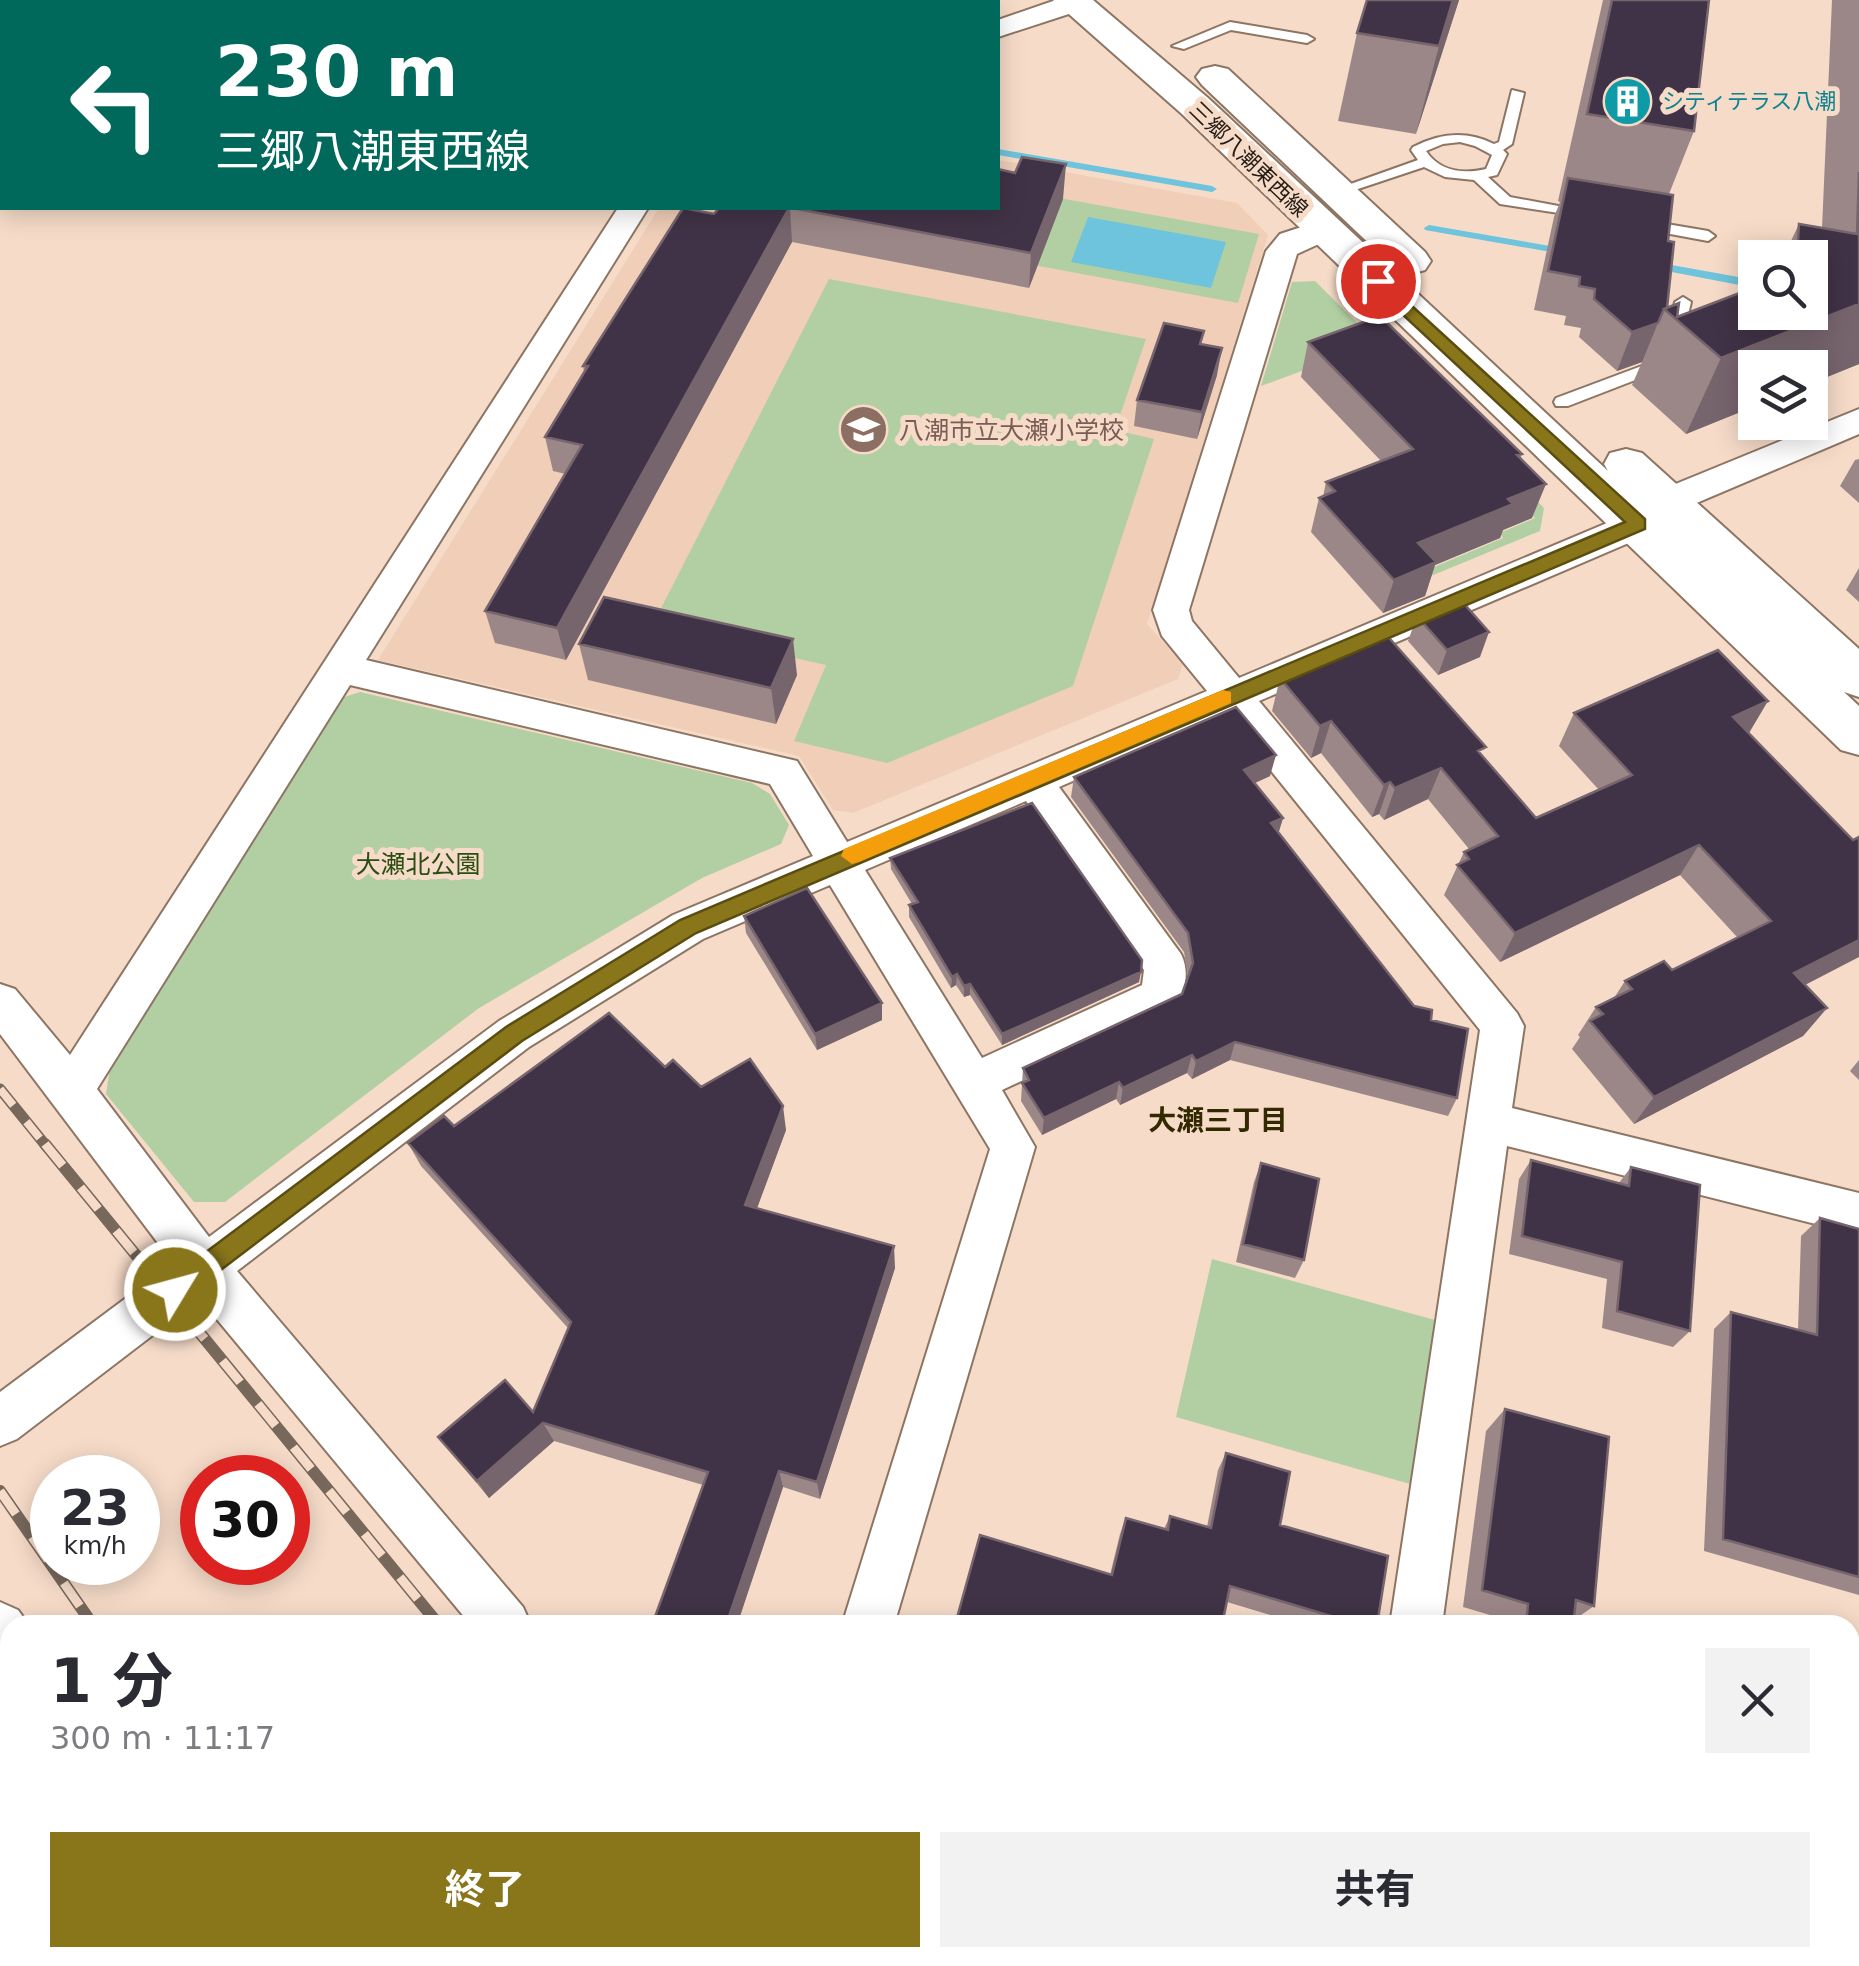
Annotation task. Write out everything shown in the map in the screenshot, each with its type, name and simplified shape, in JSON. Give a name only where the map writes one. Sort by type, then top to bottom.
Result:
[{"type":"street","name":"三郷八潮東西線","points":[[1126,0],[1179,46],[1331,210],[1653,512],[1859,678]]},
{"type":"street","name":"三郷八潮東西線","points":[[1073,1],[1195,106],[1331,210],[1562,402],[1653,512],[1859,736]]},
{"type":"street","points":[[1000,27],[1073,1]]},
{"type":"street","points":[[72,1090],[632,210]]},
{"type":"street","points":[[1331,210],[1282,251],[1172,610],[1175,626],[1502,1026],[1417,1615]]},
{"type":"street","points":[[0,1422],[514,1034],[688,927],[1859,421]]},
{"type":"street","points":[[340,668],[783,772],[1013,1147],[871,1615]]},
{"type":"street","points":[[974,1082],[1161,996],[1166,966],[1032,779]]},
{"type":"street","points":[[0,1002],[72,1090],[204,1268],[497,1615]]},
{"type":"street","points":[[1489,1122],[1859,1214]]},
{"type":"lane","points":[[1179,46],[1230,26],[1308,39]]},
{"type":"lane","points":[[1493,149],[1505,144],[1517,93]]},
{"type":"lane","points":[[1452,137],[1484,142],[1500,154],[1492,172],[1466,180],[1426,162],[1418,150],[1433,140],[1452,137]]},
{"type":"lane","points":[[1331,210],[1426,162]]},
{"type":"lane","points":[[1478,176],[1505,201],[1597,217]]},
{"type":"lane","points":[[1634,223],[1708,236]]},
{"type":"lane","points":[[1562,402],[1670,361],[1683,302]]},
{"type":"shaded area","name":"八潮市立大瀬小学校","points":[[1000,160],[1237,203],[1268,235],[1147,624],[1183,664],[1178,679],[853,813],[833,810],[799,756],[378,660],[658,210],[1000,210]]},
{"type":"green space","points":[[1020,191],[1259,234],[1238,303],[991,257]]},
{"type":"green space","points":[[829,279],[1146,339],[1115,430],[1154,439],[1073,686],[887,763],[794,741],[826,665],[652,626]]},
{"type":"green space","points":[[1315,281],[1544,508],[1540,531],[1375,599],[1370,594],[1503,538],[1500,533],[1535,518],[1369,346],[1261,386],[1292,282]]},
{"type":"green space","name":"大瀬北公園","points":[[360,692],[752,783],[770,794],[789,825],[781,844],[702,878],[479,1008],[225,1202],[194,1202],[106,1094],[110,1068],[341,698]]},
{"type":"green space","points":[[1212,1259],[1435,1320],[1410,1484],[1176,1417]]},
{"type":"water","points":[[1088,217],[1226,242],[1211,288],[1071,262]]},
{"type":"building","points":[[1367,0],[1453,0],[1439,46],[1357,33]]},
{"type":"building","points":[[1612,0],[1709,0],[1694,131],[1587,114]]},
{"type":"building","points":[[1022,157],[1066,164],[1031,253],[803,210],[1000,210],[1000,169],[1015,173]]},
{"type":"building","points":[[1859,172],[1859,304],[1828,316],[1828,240],[1798,240],[1799,224],[1857,234]]},
{"type":"building","points":[[1568,178],[1673,195],[1668,241],[1674,242],[1667,308],[1658,323],[1632,332],[1594,299],[1595,289],[1579,286],[1580,277],[1548,271]]},
{"type":"building","points":[[682,210],[714,214],[717,210],[788,210],[557,628],[485,611],[582,445],[545,437],[588,366],[583,366]]},
{"type":"building","points":[[1738,294],[1738,330],[1793,330],[1721,358],[1664,309],[1679,303],[1677,317]]},
{"type":"building","points":[[1380,316],[1522,454],[1517,455],[1546,484],[1508,499],[1513,504],[1418,543],[1436,562],[1394,580],[1319,498],[1335,491],[1326,482],[1413,449],[1308,342]]},
{"type":"building","points":[[1164,323],[1204,331],[1200,344],[1222,348],[1202,412],[1137,400]]},
{"type":"building","points":[[604,597],[793,639],[771,688],[579,644]]},
{"type":"building","points":[[1459,598],[1489,632],[1447,650],[1417,616]]},
{"type":"building","points":[[1383,631],[1486,747],[1478,751],[1536,818],[1632,775],[1574,713],[1718,650],[1768,701],[1733,717],[1853,840],[1859,837],[1859,940],[1794,973],[1827,1008],[1654,1097],[1590,1021],[1603,1014],[1596,1007],[1632,989],[1625,981],[1664,961],[1672,970],[1771,921],[1699,845],[1515,933],[1457,865],[1469,859],[1464,852],[1498,836],[1441,768],[1395,788],[1390,782],[1384,785],[1331,721],[1320,726],[1280,678],[1297,671],[1293,666]]},
{"type":"building","points":[[1236,707],[1276,755],[1244,770],[1283,818],[1271,823],[1414,1006],[1432,1010],[1431,1020],[1468,1029],[1457,1098],[1235,1042],[1196,1061],[1192,1055],[1123,1088],[1119,1082],[1044,1118],[1022,1083],[1029,1080],[1023,1068],[1182,994],[1193,963],[1188,933],[1074,777]]},
{"type":"building","points":[[1032,803],[1142,960],[1141,972],[1002,1034],[970,984],[964,986],[957,974],[952,977],[909,905],[918,902],[890,858]]},
{"type":"building","points":[[807,888],[882,1003],[815,1034],[744,916]]},
{"type":"building","points":[[609,1013],[665,1067],[673,1060],[701,1087],[750,1059],[783,1106],[745,1205],[894,1246],[817,1482],[779,1471],[729,1615],[656,1615],[708,1472],[543,1423],[477,1481],[438,1437],[505,1380],[533,1412],[571,1322],[408,1143],[444,1116],[454,1126]]},
{"type":"building","points":[[1531,1160],[1629,1186],[1631,1167],[1700,1185],[1690,1331],[1617,1311],[1622,1262],[1522,1236]]},
{"type":"building","points":[[1261,1163],[1319,1179],[1304,1260],[1243,1244]]},
{"type":"building","points":[[1820,1218],[1859,1229],[1859,1577],[1723,1539],[1731,1312],[1817,1335]]},
{"type":"building","points":[[1505,1409],[1609,1437],[1594,1606],[1576,1600],[1574,1615],[1527,1615],[1528,1604],[1482,1590]]},
{"type":"building","points":[[1226,1453],[1290,1472],[1280,1525],[1388,1556],[1379,1615],[1327,1615],[1230,1586],[1224,1615],[958,1615],[980,1535],[1112,1575],[1126,1518],[1168,1530],[1170,1516],[1211,1528]]},
{"type":"waterway","points":[[1000,152],[1212,189]]},
{"type":"waterway","points":[[1429,228],[1568,252]]},
{"type":"waterway","points":[[1655,266],[1738,281]]},
{"type":"railway","points":[[0,1089],[47,1147]]},
{"type":"railway","points":[[45,1144],[431,1615]]},
{"type":"railway","points":[[0,1491],[86,1615]]},
{"type":"slow traffic","points":[[852,856],[1223,698]]},
{"type":"place","name":"シティテラス八潮","points":[[1627,101]]},
{"type":"place","name":"八潮市立大瀬小学校","points":[[864,430]]},
{"type":"district","name":"大瀬三丁目","points":[[1218,1120]]},
{"type":"route","points":[[175,1290],[514,1034],[688,927],[1639,524],[1378,281]]}]
